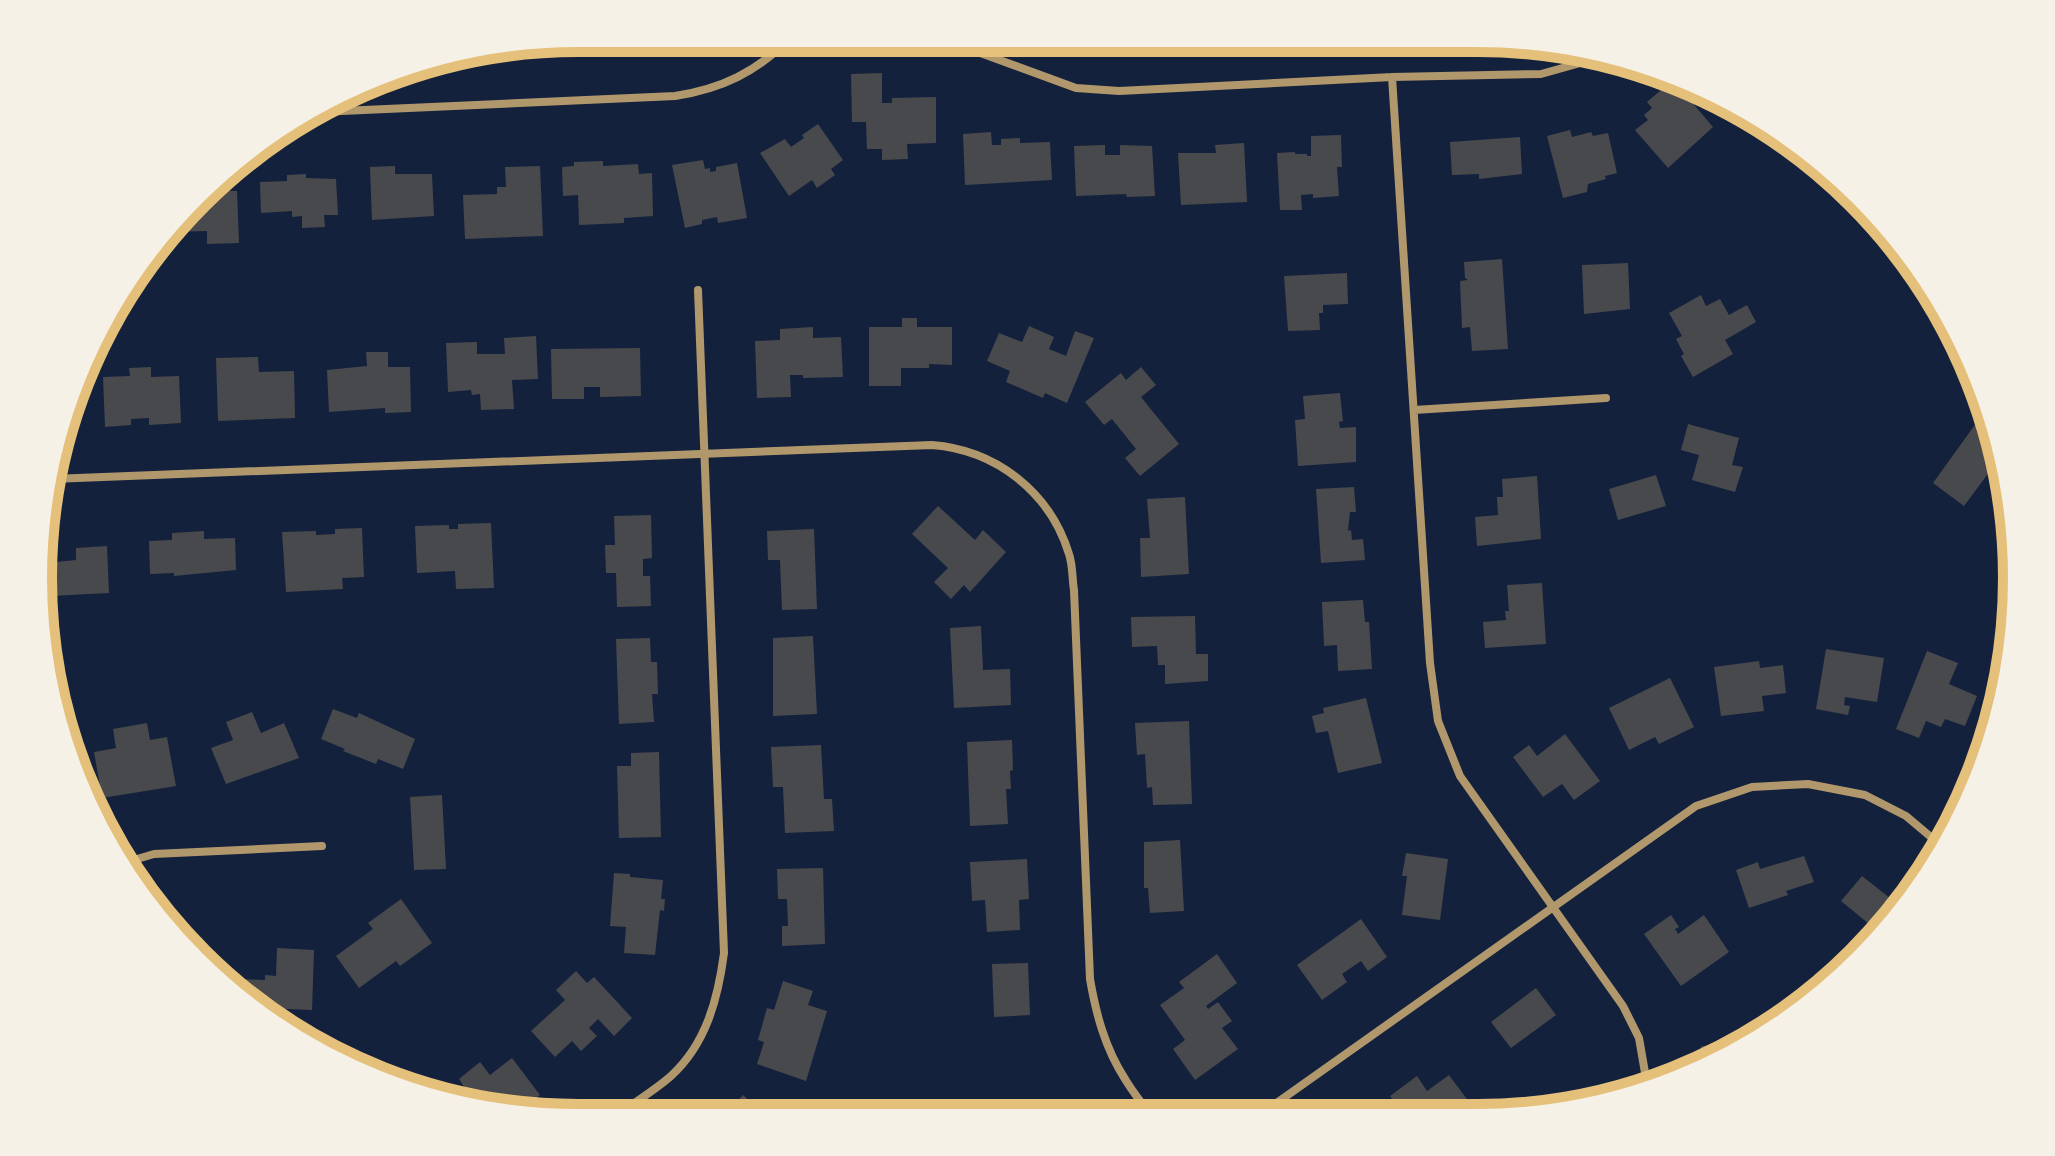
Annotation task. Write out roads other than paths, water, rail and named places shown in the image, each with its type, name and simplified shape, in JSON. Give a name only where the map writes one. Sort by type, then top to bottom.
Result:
[{"type":"street","points":[[335,111],[609,100],[697,93],[754,70],[774,52]]},
{"type":"street","points":[[977,52],[1076,88],[1119,91],[1392,77],[1541,74],[1582,63]]},
{"type":"street","points":[[1392,77],[1430,663],[1438,721],[1460,776],[1623,1006],[1639,1038],[1646,1076]]},
{"type":"street","points":[[633,1104],[671,1076],[693,1049],[709,1021],[720,988],[724,953],[698,290]]},
{"type":"street","points":[[1414,410],[1606,398]]},
{"type":"street","points":[[61,479],[943,446],[989,459],[1026,486],[1056,522],[1072,567],[1090,979],[1096,1015],[1108,1050],[1142,1104]]},
{"type":"street","points":[[1275,1104],[1696,806],[1752,787],[1808,784],[1865,795],[1906,816],[1934,839]]},
{"type":"street","points":[[134,860],[154,854],[322,846]]}]
